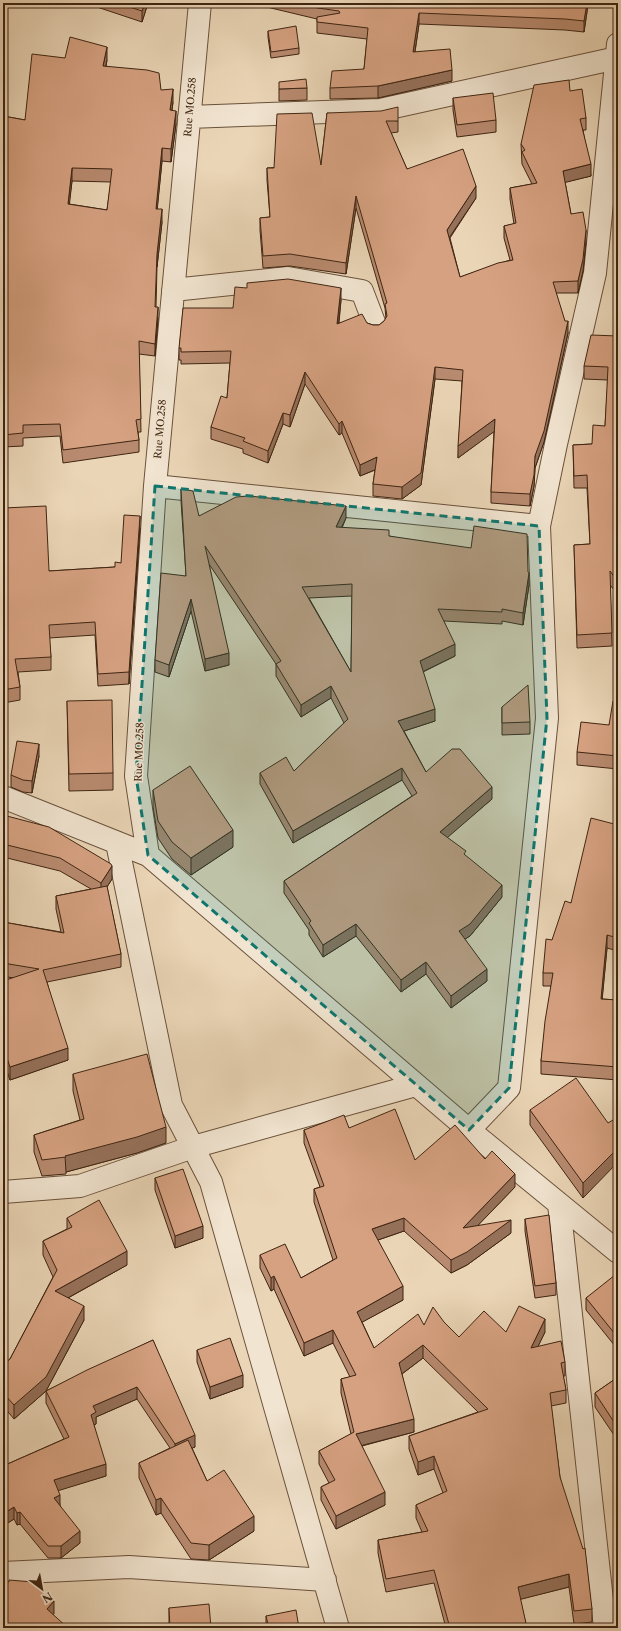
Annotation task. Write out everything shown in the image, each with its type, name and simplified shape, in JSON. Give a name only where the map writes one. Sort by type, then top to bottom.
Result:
[{"type":"street","name":"Rue MO.258","points":[[148,855],[136,776],[155,486],[200,3]]},
{"type":"street","points":[[189,117],[380,110],[617,51],[595,272],[539,526],[547,718],[509,1088],[469,1130]]},
{"type":"street","points":[[173,290],[288,278],[362,291],[375,325]]},
{"type":"street","points":[[155,486],[539,526]]},
{"type":"street","points":[[3,797],[148,855],[469,1130],[618,1252]]},
{"type":"street","points":[[117,843],[171,1105],[211,1182],[338,1628]]},
{"type":"street","points":[[3,1192],[80,1186],[193,1147],[416,1085]]},
{"type":"street","points":[[559,1204],[604,1628]]},
{"type":"street","points":[[3,1573],[129,1567],[325,1580]]},
{"type":"highlighted area","points":[[155,486],[539,526],[547,718],[509,1088],[469,1130],[148,855],[136,776]]},
{"type":"building","points":[[117,3],[145,3],[142,11]]},
{"type":"building","points":[[298,3],[587,3],[584,21],[419,13],[413,52],[450,49],[452,70],[378,86],[330,88],[332,71],[364,69],[368,28],[317,22],[317,17],[340,13],[339,11]]},
{"type":"building","points":[[296,26],[299,48],[271,52],[268,31]]},
{"type":"building","points":[[70,37],[107,47],[103,66],[147,70],[159,73],[161,90],[173,89],[170,110],[176,111],[171,149],[162,148],[156,209],[162,209],[157,254],[155,307],[158,307],[155,344],[139,341],[141,419],[136,420],[139,440],[63,450],[60,424],[23,425],[23,433],[3,435],[3,116],[25,120],[32,54],[65,58]],"holes":[[[72,168],[112,169],[107,210],[68,204]]]},
{"type":"building","points":[[306,79],[307,88],[279,89],[279,82]]},
{"type":"building","points":[[569,80],[570,91],[582,89],[586,118],[580,119],[591,164],[563,171],[571,214],[583,212],[586,230],[583,259],[578,281],[553,282],[565,321],[568,321],[544,431],[535,456],[534,475],[530,494],[491,492],[495,419],[458,446],[463,370],[435,367],[421,473],[402,487],[373,484],[377,457],[360,465],[342,421],[339,424],[305,372],[290,415],[283,413],[268,451],[243,441],[245,438],[211,427],[221,396],[227,398],[231,351],[181,352],[181,348],[179,348],[183,308],[233,308],[235,287],[247,288],[247,283],[288,279],[341,288],[337,324],[362,314],[367,323],[379,325],[387,316],[385,304],[387,303],[356,196],[346,263],[290,254],[263,256],[260,218],[270,217],[267,168],[274,168],[277,114],[312,113],[321,165],[327,113],[381,111],[398,107],[398,121],[386,121],[407,169],[463,149],[476,186],[447,230],[460,277],[498,263],[513,260],[504,226],[516,223],[510,188],[537,183],[522,152],[525,150],[521,144],[534,85]]},
{"type":"building","points":[[493,93],[496,120],[457,125],[453,98]]},
{"type":"building","points":[[617,212],[618,213],[618,238],[614,237]]},
{"type":"building","points":[[591,335],[618,336],[618,582],[610,571],[612,633],[577,635],[574,545],[590,544],[587,475],[574,476],[573,445],[592,444],[593,425],[605,426],[608,367],[584,366]]},
{"type":"building","points":[[181,489],[193,491],[199,516],[236,497],[249,496],[346,506],[336,527],[389,530],[389,536],[471,548],[474,526],[527,534],[529,573],[523,613],[502,609],[502,612],[438,609],[455,644],[420,661],[435,709],[398,721],[426,772],[452,749],[460,749],[492,787],[440,832],[466,851],[464,854],[502,885],[470,924],[459,931],[487,969],[451,996],[426,962],[401,980],[356,924],[323,945],[309,923],[311,921],[284,881],[417,793],[402,768],[293,831],[260,773],[286,757],[294,771],[348,719],[331,686],[301,705],[276,664],[281,661],[205,546],[229,653],[205,659],[191,599],[169,665],[155,660],[161,573],[186,576]],"holes":[[[352,584],[351,672],[302,587]]]},
{"type":"building","points":[[3,497],[4,508],[46,506],[49,571],[115,567],[115,562],[121,563],[124,515],[140,516],[129,672],[98,674],[95,622],[49,625],[51,657],[15,659],[20,687],[3,690]]},
{"type":"building","points":[[528,685],[530,722],[502,723],[502,707]]},
{"type":"building","points":[[112,700],[113,773],[69,774],[67,701]]},
{"type":"building","points":[[613,701],[618,702],[618,756],[577,752],[581,722],[609,725]]},
{"type":"building","points":[[17,741],[39,744],[32,781],[23,780],[11,775]]},
{"type":"building","points":[[190,766],[233,830],[191,858],[172,842],[158,821],[153,790]]},
{"type":"building","points":[[3,815],[49,827],[112,866],[101,883],[60,858],[3,844]]},
{"type":"building","points":[[591,818],[618,825],[618,938],[607,935],[601,999],[618,1000],[618,1067],[541,1061],[545,1021],[553,973],[543,973],[546,939],[552,940],[565,901],[571,903]]},
{"type":"building","points":[[107,886],[121,954],[43,970],[68,1048],[10,1067],[3,1046],[3,981],[39,969],[3,963],[3,922],[64,933],[56,896]]},
{"type":"building","points":[[147,1054],[166,1127],[137,1137],[65,1156],[66,1157],[42,1160],[34,1135],[84,1119],[73,1074]]},
{"type":"building","points":[[576,1078],[608,1123],[618,1117],[618,1148],[583,1183],[530,1110]]},
{"type":"building","points":[[395,1109],[415,1160],[455,1125],[485,1159],[492,1151],[515,1174],[463,1228],[511,1220],[467,1252],[451,1260],[404,1218],[372,1229],[403,1286],[357,1312],[374,1348],[418,1314],[424,1325],[433,1307],[444,1322],[459,1337],[484,1311],[506,1332],[519,1306],[545,1319],[531,1348],[561,1341],[565,1362],[561,1363],[566,1390],[550,1393],[560,1477],[583,1549],[585,1548],[592,1609],[574,1611],[569,1574],[518,1587],[527,1628],[450,1628],[434,1570],[386,1579],[378,1540],[428,1531],[416,1505],[447,1491],[434,1456],[418,1462],[409,1436],[488,1409],[423,1345],[399,1363],[414,1419],[356,1434],[385,1492],[336,1516],[321,1487],[335,1480],[319,1451],[354,1432],[341,1379],[356,1375],[333,1330],[304,1343],[274,1276],[271,1278],[260,1255],[285,1244],[301,1278],[337,1258],[314,1189],[324,1186],[304,1130],[344,1115],[349,1128]]},
{"type":"building","points":[[183,1169],[203,1226],[175,1236],[155,1178]]},
{"type":"building","points":[[99,1200],[127,1251],[55,1291],[84,1306],[46,1377],[14,1405],[3,1393],[3,1365],[10,1359],[57,1270],[43,1241],[72,1227],[67,1218]]},
{"type":"building","points":[[549,1215],[556,1283],[535,1286],[525,1219]]},
{"type":"building","points":[[615,1275],[618,1279],[618,1331],[615,1334],[586,1298]]},
{"type":"building","points":[[230,1338],[243,1375],[210,1387],[197,1350]]},
{"type":"building","points":[[153,1340],[195,1435],[175,1444],[137,1387],[93,1406],[96,1412],[91,1415],[106,1464],[54,1480],[60,1495],[54,1498],[80,1531],[61,1546],[48,1546],[20,1512],[17,1513],[14,1507],[3,1514],[3,1466],[69,1437],[46,1391],[87,1370]]},
{"type":"building","points":[[618,1377],[618,1419],[614,1422],[595,1393]]},
{"type":"building","points":[[188,1440],[207,1481],[224,1470],[254,1516],[209,1545],[191,1543],[161,1498],[156,1500],[139,1463]]},
{"type":"building","points":[[9,1580],[33,1582],[54,1601],[47,1609],[68,1628],[3,1628],[3,1581],[9,1582]]},
{"type":"building","points":[[209,1604],[211,1628],[170,1628],[169,1608]]},
{"type":"building","points":[[296,1610],[299,1628],[269,1628],[266,1616]]}]
